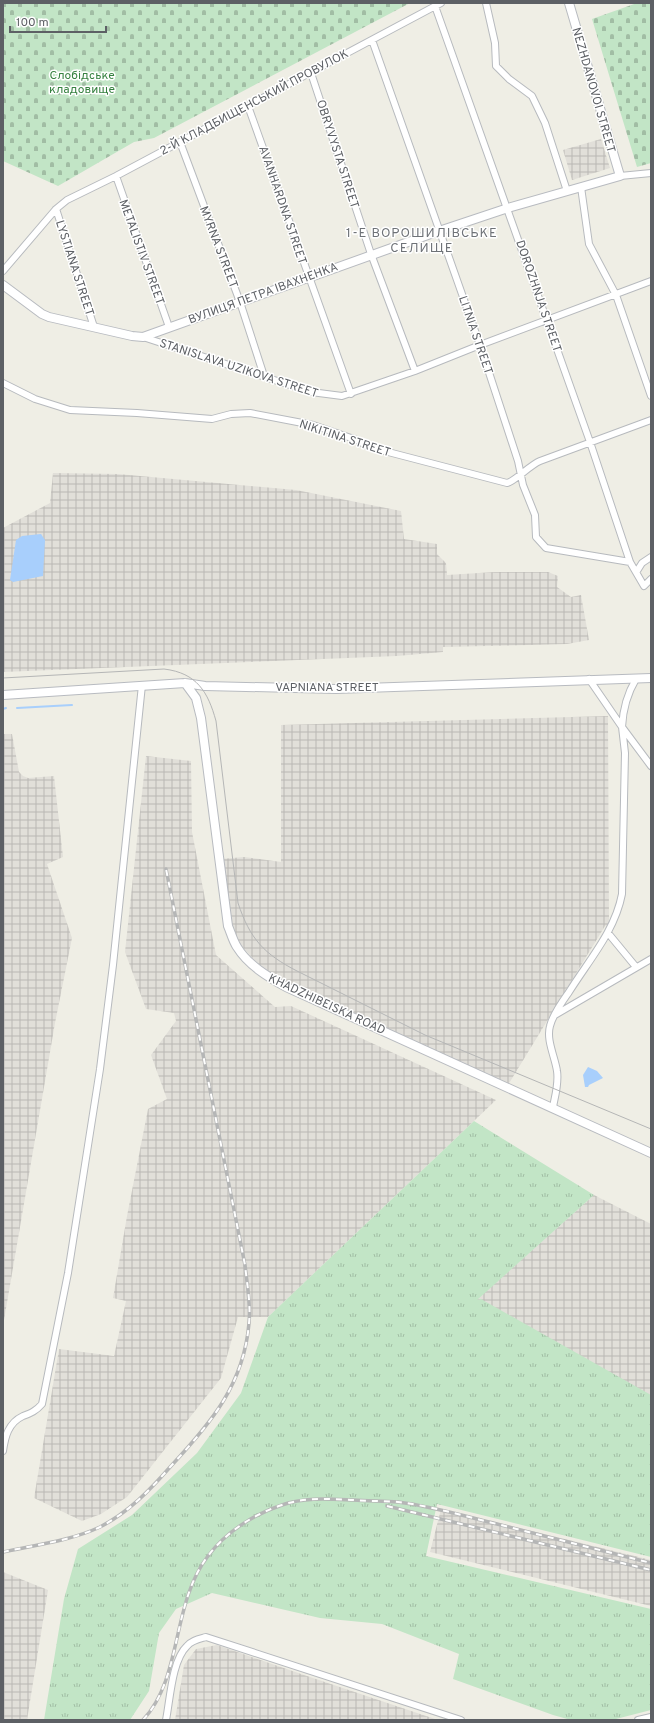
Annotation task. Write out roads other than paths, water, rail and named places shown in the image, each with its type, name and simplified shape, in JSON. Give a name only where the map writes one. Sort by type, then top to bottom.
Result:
[{"type":"street","points":[[486,3],[495,43],[496,66],[509,79],[532,96],[545,123],[567,191]]},
{"type":"street","name":"NEZHDANOVOI STREET","points":[[568,3],[620,176]]},
{"type":"street","name":"2-Й КЛАДБИЩЕНСЬКИЙ ПРОВУЛОК","points":[[3,271],[56,209],[67,200],[116,176],[311,73],[438,4]]},
{"type":"street","name":"DOROZHNJA STREET","points":[[438,4],[590,442],[630,562],[644,586],[651,579]]},
{"type":"street","name":"LITNIA STREET","points":[[372,40],[480,345],[520,474],[535,514],[536,537],[541,545],[546,548],[630,562]]},
{"type":"street","name":"OBRYVYSTA STREET","points":[[311,73],[371,254],[415,371]]},
{"type":"street","name":"AVANHARDNA STREET","points":[[248,106],[351,394]]},
{"type":"street","name":"MYRNA STREET","points":[[180,142],[240,302],[264,376]]},
{"type":"street","points":[[620,176],[651,173]]},
{"type":"street","name":"METALISTIV STREET","points":[[116,176],[169,327]]},
{"type":"street","name":"ВУЛИЦЯ ПЕТРА ІВАХНЕНКА","points":[[3,284],[42,314],[132,336],[143,337],[371,254],[439,231],[508,208],[620,176]]},
{"type":"street","points":[[581,187],[589,244],[616,295],[651,396]]},
{"type":"street","name":"LYSTIANA STREET","points":[[56,209],[94,327]]},
{"type":"street","name":"STANISLAVA UZIKOVA STREET","points":[[143,337],[321,395],[333,396],[351,394],[415,371],[651,281]]},
{"type":"street","name":"NIKITINA STREET","points":[[3,383],[35,399],[70,410],[137,413],[212,419],[231,414],[250,413],[313,425],[357,440],[369,447],[502,483],[511,483],[520,474],[540,460],[651,420]]},
{"type":"street","points":[[636,572],[642,563],[651,557]]},
{"type":"street","name":"VAPNIANA STREET","points":[[3,695],[185,683],[205,686],[336,689],[651,678]]},
{"type":"street","points":[[589,679],[651,766]]},
{"type":"street","points":[[553,1107],[557,1072],[549,1032],[555,1015],[608,933],[619,908],[622,894],[625,753],[622,726],[624,706],[629,691],[636,679]]},
{"type":"street","name":"KHADZHIBEISKA ROAD","points":[[185,683],[196,698],[201,718],[228,926],[237,948],[266,976],[286,987],[553,1107],[651,1153]]},
{"type":"street","points":[[3,1451],[6,1434],[13,1423],[23,1416],[33,1413],[42,1404],[68,1273],[100,1069],[142,685]]},
{"type":"street","points":[[608,933],[636,967]]},
{"type":"street","points":[[555,1015],[651,959]]},
{"type":"street","points":[[166,1720],[177,1662],[181,1652],[192,1642],[206,1638],[460,1720]]},
{"type":"street","points":[[638,1720],[651,1717]]},
{"type":"water","points":[[41,534],[45,540],[43,576],[13,582],[10,580],[16,540],[22,536]]},
{"type":"water","points":[[588,1067],[597,1071],[603,1078],[589,1085],[588,1087],[585,1087],[583,1075]]},
{"type":"waterway","points":[[17,708],[72,705]]},
{"type":"tram line","points":[[3,678],[164,669],[175,671],[193,680],[205,693],[216,721],[238,903],[253,936],[267,952],[285,965],[425,1035],[651,1129]]},
{"type":"railway","points":[[3,1552],[52,1542],[89,1532],[111,1521],[130,1507],[163,1475],[212,1418],[233,1384],[246,1345],[250,1309],[245,1265],[166,869]]},
{"type":"railway","points":[[143,1720],[156,1703],[165,1683],[188,1596],[196,1575],[208,1556],[223,1539],[241,1525],[261,1513],[291,1502],[326,1499],[398,1502],[423,1506],[651,1563]]},
{"type":"railway","points":[[387,1506],[651,1570]]},
{"type":"district","name":"1-Е ВОРОШИЛІВСЬКЕ СЕЛИЩЕ","points":[[422,240]]},
{"type":"park label","name":"Слобідське кладовище","points":[[82,82]]}]
